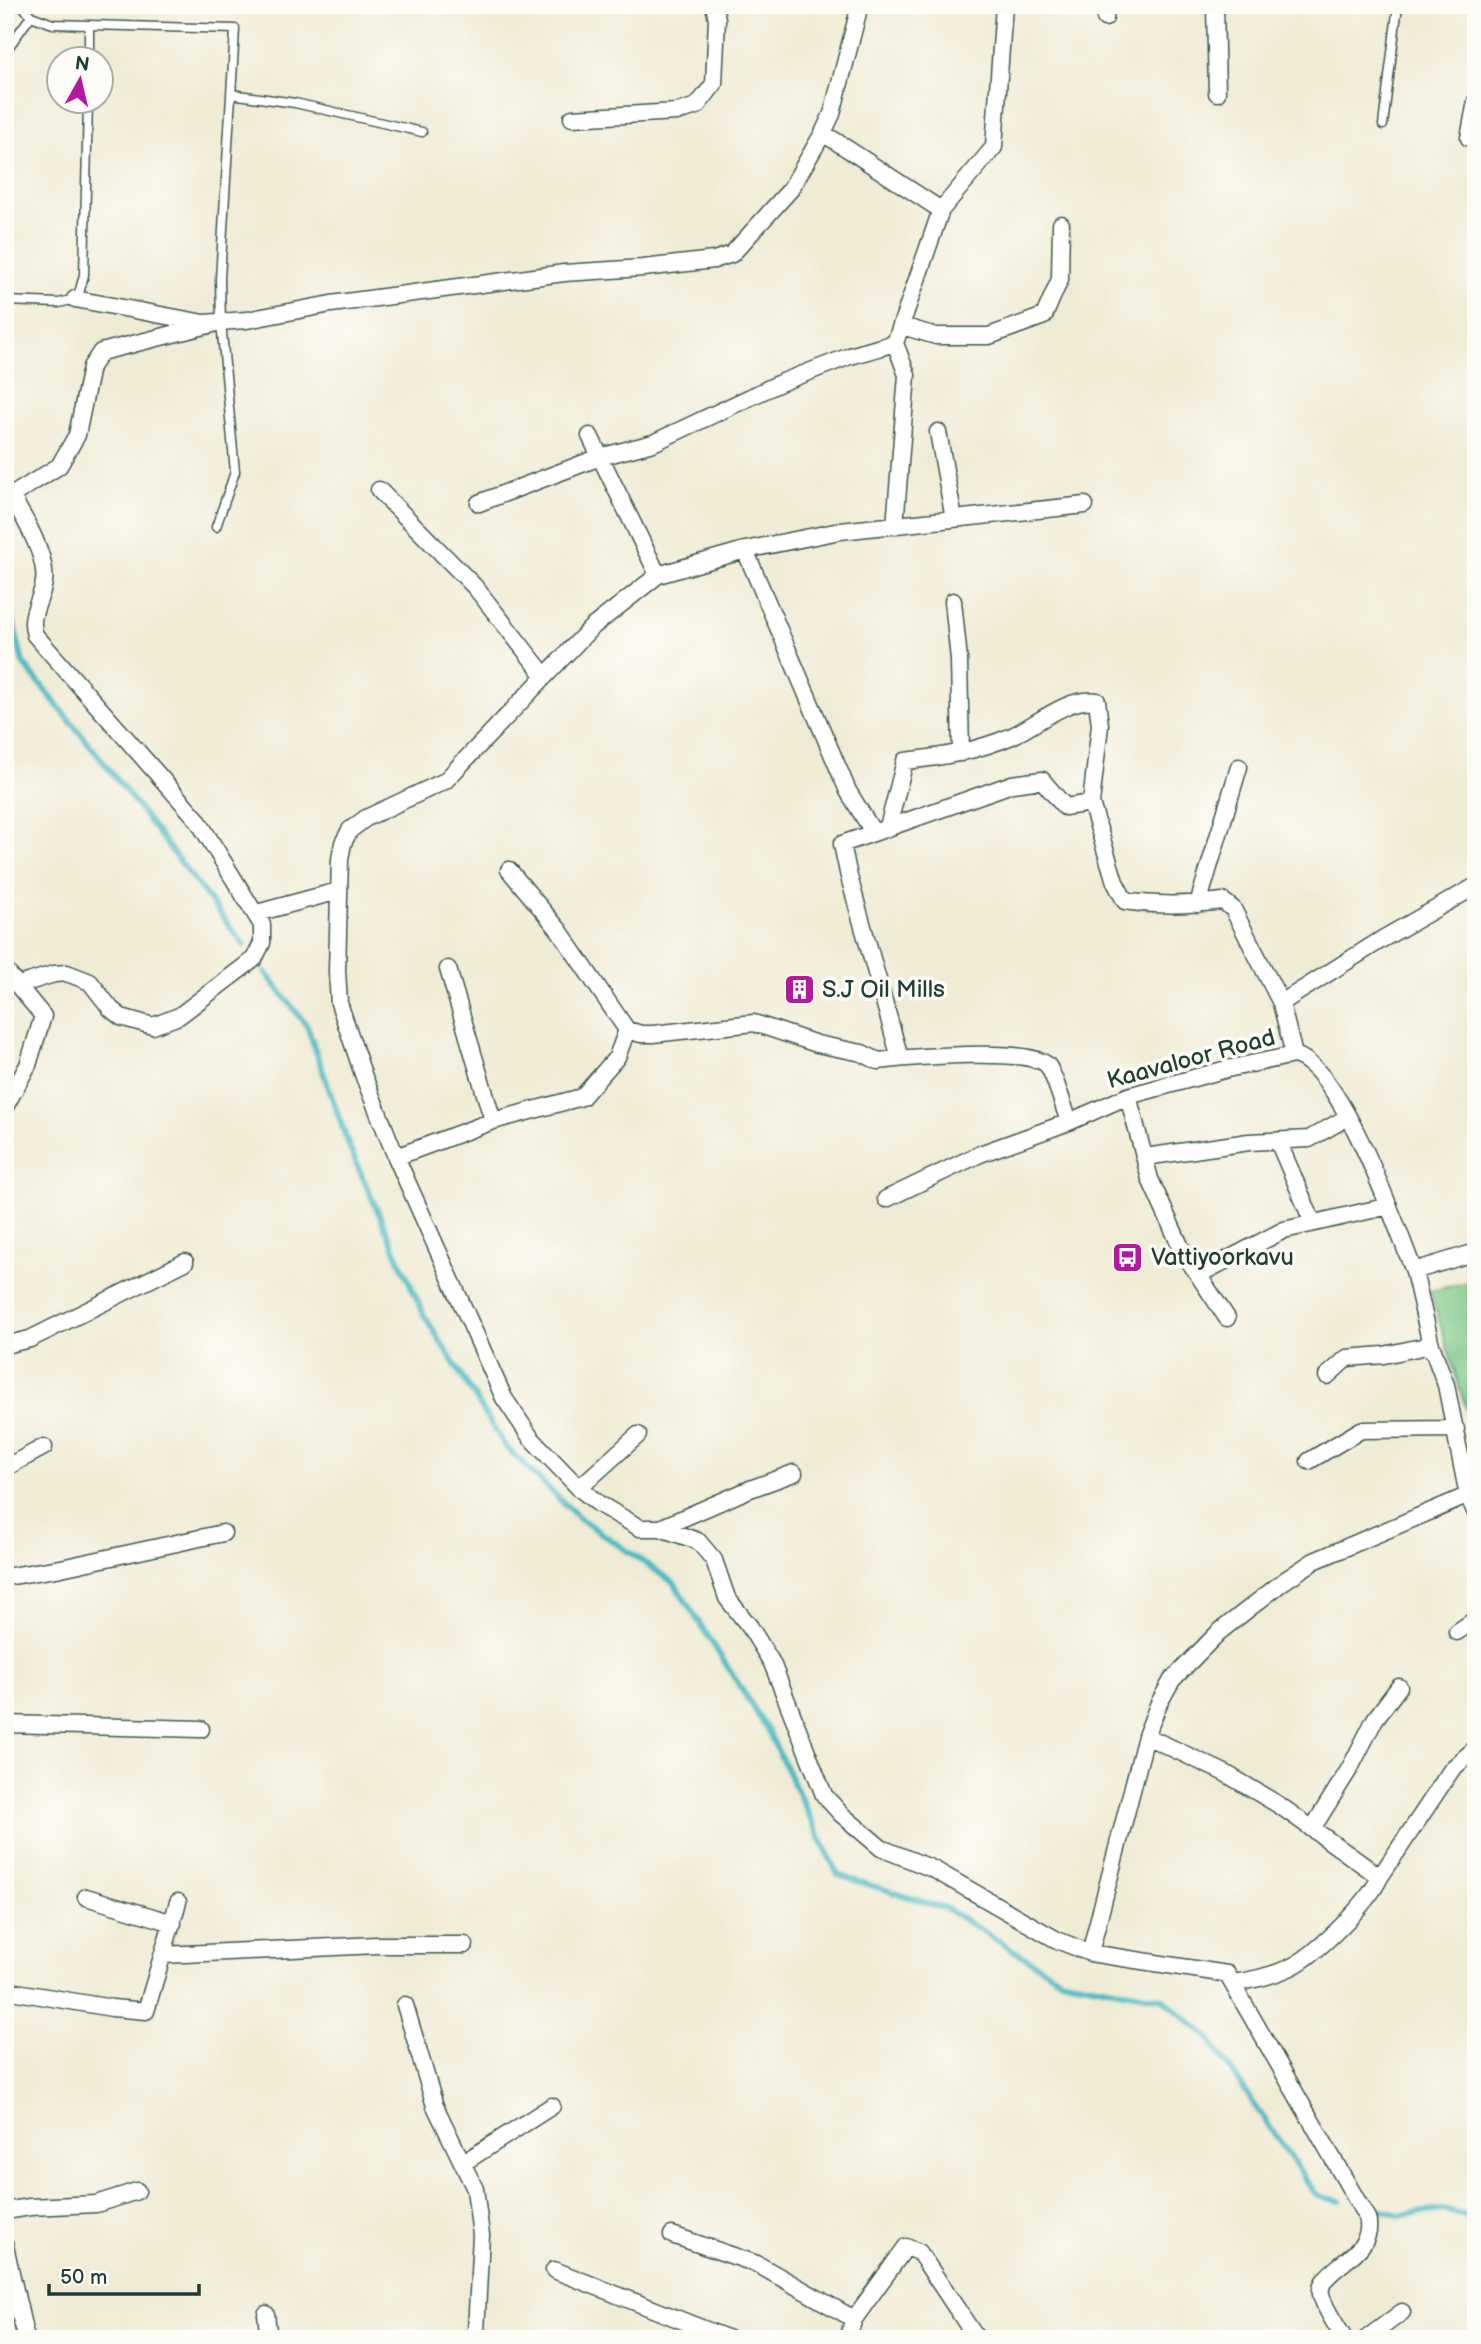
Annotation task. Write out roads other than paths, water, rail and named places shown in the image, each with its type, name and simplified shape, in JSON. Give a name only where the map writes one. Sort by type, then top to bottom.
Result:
[{"type":"street","points":[[572,118],[677,113],[697,106],[714,84],[717,19],[714,5]]},
{"type":"street","points":[[75,299],[204,323],[221,322],[247,320],[331,304],[564,273],[714,260],[732,254],[790,190],[823,133],[832,114],[860,5]]},
{"type":"street","points":[[895,526],[907,375],[895,343],[941,210],[994,147],[1004,5]]},
{"type":"street","points":[[1215,5],[1217,93]]},
{"type":"street","points":[[1469,138],[1476,101]]},
{"type":"street","points":[[823,133],[941,210]]},
{"type":"street","points":[[902,326],[936,336],[989,336],[1044,316],[1060,279],[1061,224]]},
{"type":"street","points":[[19,985],[54,974],[67,973],[90,982],[111,1009],[121,1017],[153,1026],[179,1016],[254,959],[260,951],[263,933],[257,913],[236,885],[197,820],[35,635],[32,618],[44,583],[44,572],[28,523],[11,496],[59,466],[77,435],[91,367],[101,352],[221,322]]},
{"type":"street","points":[[479,503],[600,457],[653,443],[711,418],[780,383],[850,356],[895,343]]},
{"type":"street","points":[[938,432],[954,519]]},
{"type":"street","points":[[590,436],[658,575]]},
{"type":"street","points":[[379,490],[475,587],[545,676]]},
{"type":"street","points":[[1085,505],[840,531],[746,550],[658,575],[591,628],[445,781],[366,818],[350,830],[343,843],[340,859],[337,971],[339,1003],[364,1077],[396,1157],[504,1398],[531,1438],[579,1488],[599,1504],[640,1528],[660,1528],[698,1541],[714,1560],[727,1598],[750,1626],[772,1662],[824,1795],[841,1814],[881,1847],[933,1869],[1057,1940],[1090,1953],[1227,1974],[1367,2218],[1365,2240],[1346,2262],[1323,2281],[1321,2287],[1321,2296],[1344,2339]]},
{"type":"street","points":[[746,550],[848,791],[880,830]]},
{"type":"street","points":[[953,601],[959,660],[961,753]]},
{"type":"street","points":[[880,830],[905,761],[961,753],[1012,736],[1067,706],[1090,700],[1097,701],[1100,725],[1091,803],[1115,882],[1125,901],[1144,904],[1223,901],[1233,909],[1281,1003],[1294,1055]]},
{"type":"street","points":[[1198,904],[1239,767]]},
{"type":"street","points":[[901,1058],[842,844],[1012,783],[1042,780],[1065,807],[1091,803]]},
{"type":"street","points":[[509,870],[559,930],[627,1030],[653,1034],[754,1023],[817,1044],[862,1053],[878,1061],[1008,1054],[1037,1058],[1048,1066],[1069,1122]]},
{"type":"street","points":[[1281,1003],[1476,886]]},
{"type":"street","points":[[257,913],[338,891]]},
{"type":"street","points":[[448,969],[493,1121]]},
{"type":"street","points":[[5,970],[43,1016],[28,1065],[5,1107]]},
{"type":"street","points":[[396,1157],[493,1121],[582,1097],[617,1057],[627,1030]]},
{"type":"street","name":"Kaavaloor Road","points":[[886,1199],[980,1154],[1069,1122],[1128,1096],[1227,1069],[1294,1055],[1304,1057],[1348,1117],[1371,1163],[1414,1271],[1432,1345],[1446,1385],[1476,1513]]},
{"type":"street","points":[[1128,1096],[1156,1191],[1183,1252],[1227,1318]]},
{"type":"street","points":[[1145,1157],[1249,1142],[1309,1139],[1348,1117]]},
{"type":"street","points":[[1278,1141],[1312,1223]]},
{"type":"street","points":[[1198,1275],[1284,1230],[1389,1206]]},
{"type":"street","points":[[1414,1271],[1476,1252]]},
{"type":"street","points":[[5,1345],[30,1339],[185,1262]]},
{"type":"street","points":[[1327,1376],[1348,1358],[1384,1355],[1432,1345]]},
{"type":"street","points":[[1309,1461],[1361,1430],[1381,1432],[1413,1428],[1456,1429]]},
{"type":"street","points":[[579,1488],[638,1435]]},
{"type":"street","points":[[5,1468],[44,1447]]},
{"type":"street","points":[[660,1528],[750,1489],[794,1474]]},
{"type":"street","points":[[1090,1953],[1146,1736],[1159,1703],[1172,1680],[1219,1633],[1284,1581],[1314,1561],[1472,1494]]},
{"type":"street","points":[[5,1577],[61,1568],[223,1533]]},
{"type":"street","points":[[1457,1632],[1476,1619]]},
{"type":"street","points":[[1312,1829],[1350,1768],[1375,1719],[1399,1687]]},
{"type":"street","points":[[5,1724],[201,1730]]},
{"type":"street","points":[[1146,1736],[1225,1773],[1279,1805],[1380,1877]]},
{"type":"street","points":[[1233,1983],[1260,1979],[1294,1966],[1337,1931],[1375,1890],[1380,1877],[1452,1769],[1476,1748]]},
{"type":"street","points":[[86,1897],[173,1923]]},
{"type":"street","points":[[5,1990],[146,2011],[178,1902]]},
{"type":"street","points":[[163,1955],[377,1945],[465,1945]]},
{"type":"street","points":[[405,2004],[435,2106],[475,2189],[481,2235],[476,2332],[478,2339]]},
{"type":"street","points":[[463,2163],[552,2106]]},
{"type":"street","points":[[5,2211],[96,2204],[137,2191]]},
{"type":"street","points":[[672,2235],[757,2264],[854,2319]]},
{"type":"street","points":[[5,2246],[13,2317],[26,2339]]},
{"type":"street","points":[[847,2339],[854,2319],[906,2247],[919,2252],[977,2339]]},
{"type":"street","points":[[554,2270],[729,2339]]},
{"type":"street","points":[[1366,2339],[1402,2312]]},
{"type":"street","points":[[266,2314],[269,2339]]},
{"type":"lane","points":[[22,5],[31,16],[53,24],[235,29],[220,279],[221,322],[235,472],[216,527]]},
{"type":"lane","points":[[1383,125],[1398,5]]},
{"type":"lane","points":[[5,51],[31,16]]},
{"type":"lane","points":[[89,25],[89,46]]},
{"type":"lane","points":[[231,94],[295,103],[422,132]]},
{"type":"lane","points":[[5,301],[59,303],[75,299],[80,290],[84,275],[88,116]]},
{"type":"waterway","points":[[5,587],[23,663],[101,759],[244,945]]},
{"type":"waterway","points":[[265,972],[307,1026],[350,1149],[424,1315],[505,1446],[579,1518],[674,1583],[767,1729],[838,1875],[947,1909],[1060,1979],[1162,1998],[1208,2037],[1317,2196],[1340,2201]]},
{"type":"waterway","points":[[1380,2210],[1399,2215],[1443,2210],[1476,2219]]},
{"type":"place","name":"S.J Oil Mills","points":[[799,989]]},
{"type":"place","name":"Vattiyoorkavu","points":[[1128,1257]]}]
